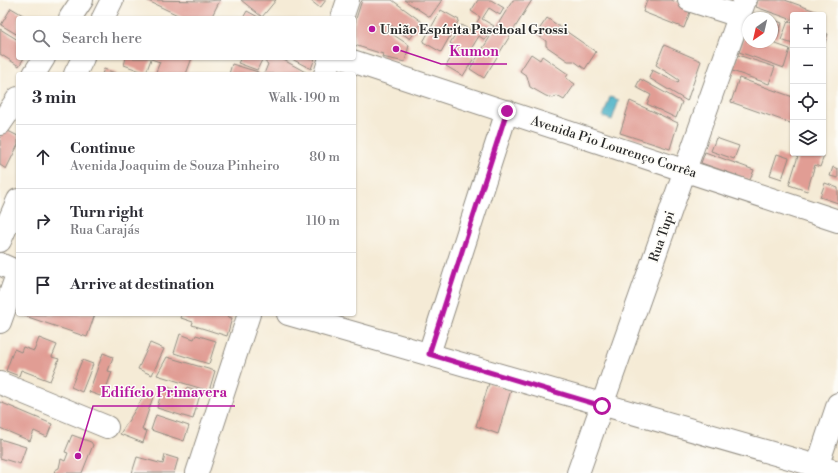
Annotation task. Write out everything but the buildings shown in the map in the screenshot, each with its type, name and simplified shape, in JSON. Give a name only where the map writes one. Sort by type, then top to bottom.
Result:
[{"type":"street","points":[[71,16],[82,0]]},
{"type":"street","points":[[104,16],[112,0]]},
{"type":"street","points":[[343,16],[348,0]]},
{"type":"street","points":[[689,0],[742,8]]},
{"type":"street","name":"Rua Tupi","points":[[578,473],[742,8]]},
{"type":"street","points":[[35,72],[43,60]]},
{"type":"street","points":[[76,72],[82,60]]},
{"type":"street","points":[[325,72],[329,60]]},
{"type":"street","name":"Avenida Pio Lourenço Corrêa","points":[[349,60],[838,221]]},
{"type":"street","points":[[0,124],[16,101]]},
{"type":"street","points":[[429,354],[507,111]]},
{"type":"street","points":[[0,241],[16,205]]},
{"type":"street","points":[[0,264],[16,271]]},
{"type":"street","points":[[0,322],[16,278]]},
{"type":"street","points":[[197,473],[248,316]]},
{"type":"street","points":[[295,316],[429,354],[816,470],[838,472]]},
{"type":"street","points":[[0,383],[108,427]]},
{"type":"street","points":[[816,470],[838,404]]},
{"type":"water","points":[[610,97],[619,100],[612,120],[603,117]]},
{"type":"place","name":"União Espírita Paschoal Grossi","points":[[372,29]]},
{"type":"place","name":"Kumon","points":[[396,49]]},
{"type":"place","name":"Edifício Primavera","points":[[78,456]]},
{"type":"route","points":[[507,111],[429,354],[602,406]]}]
